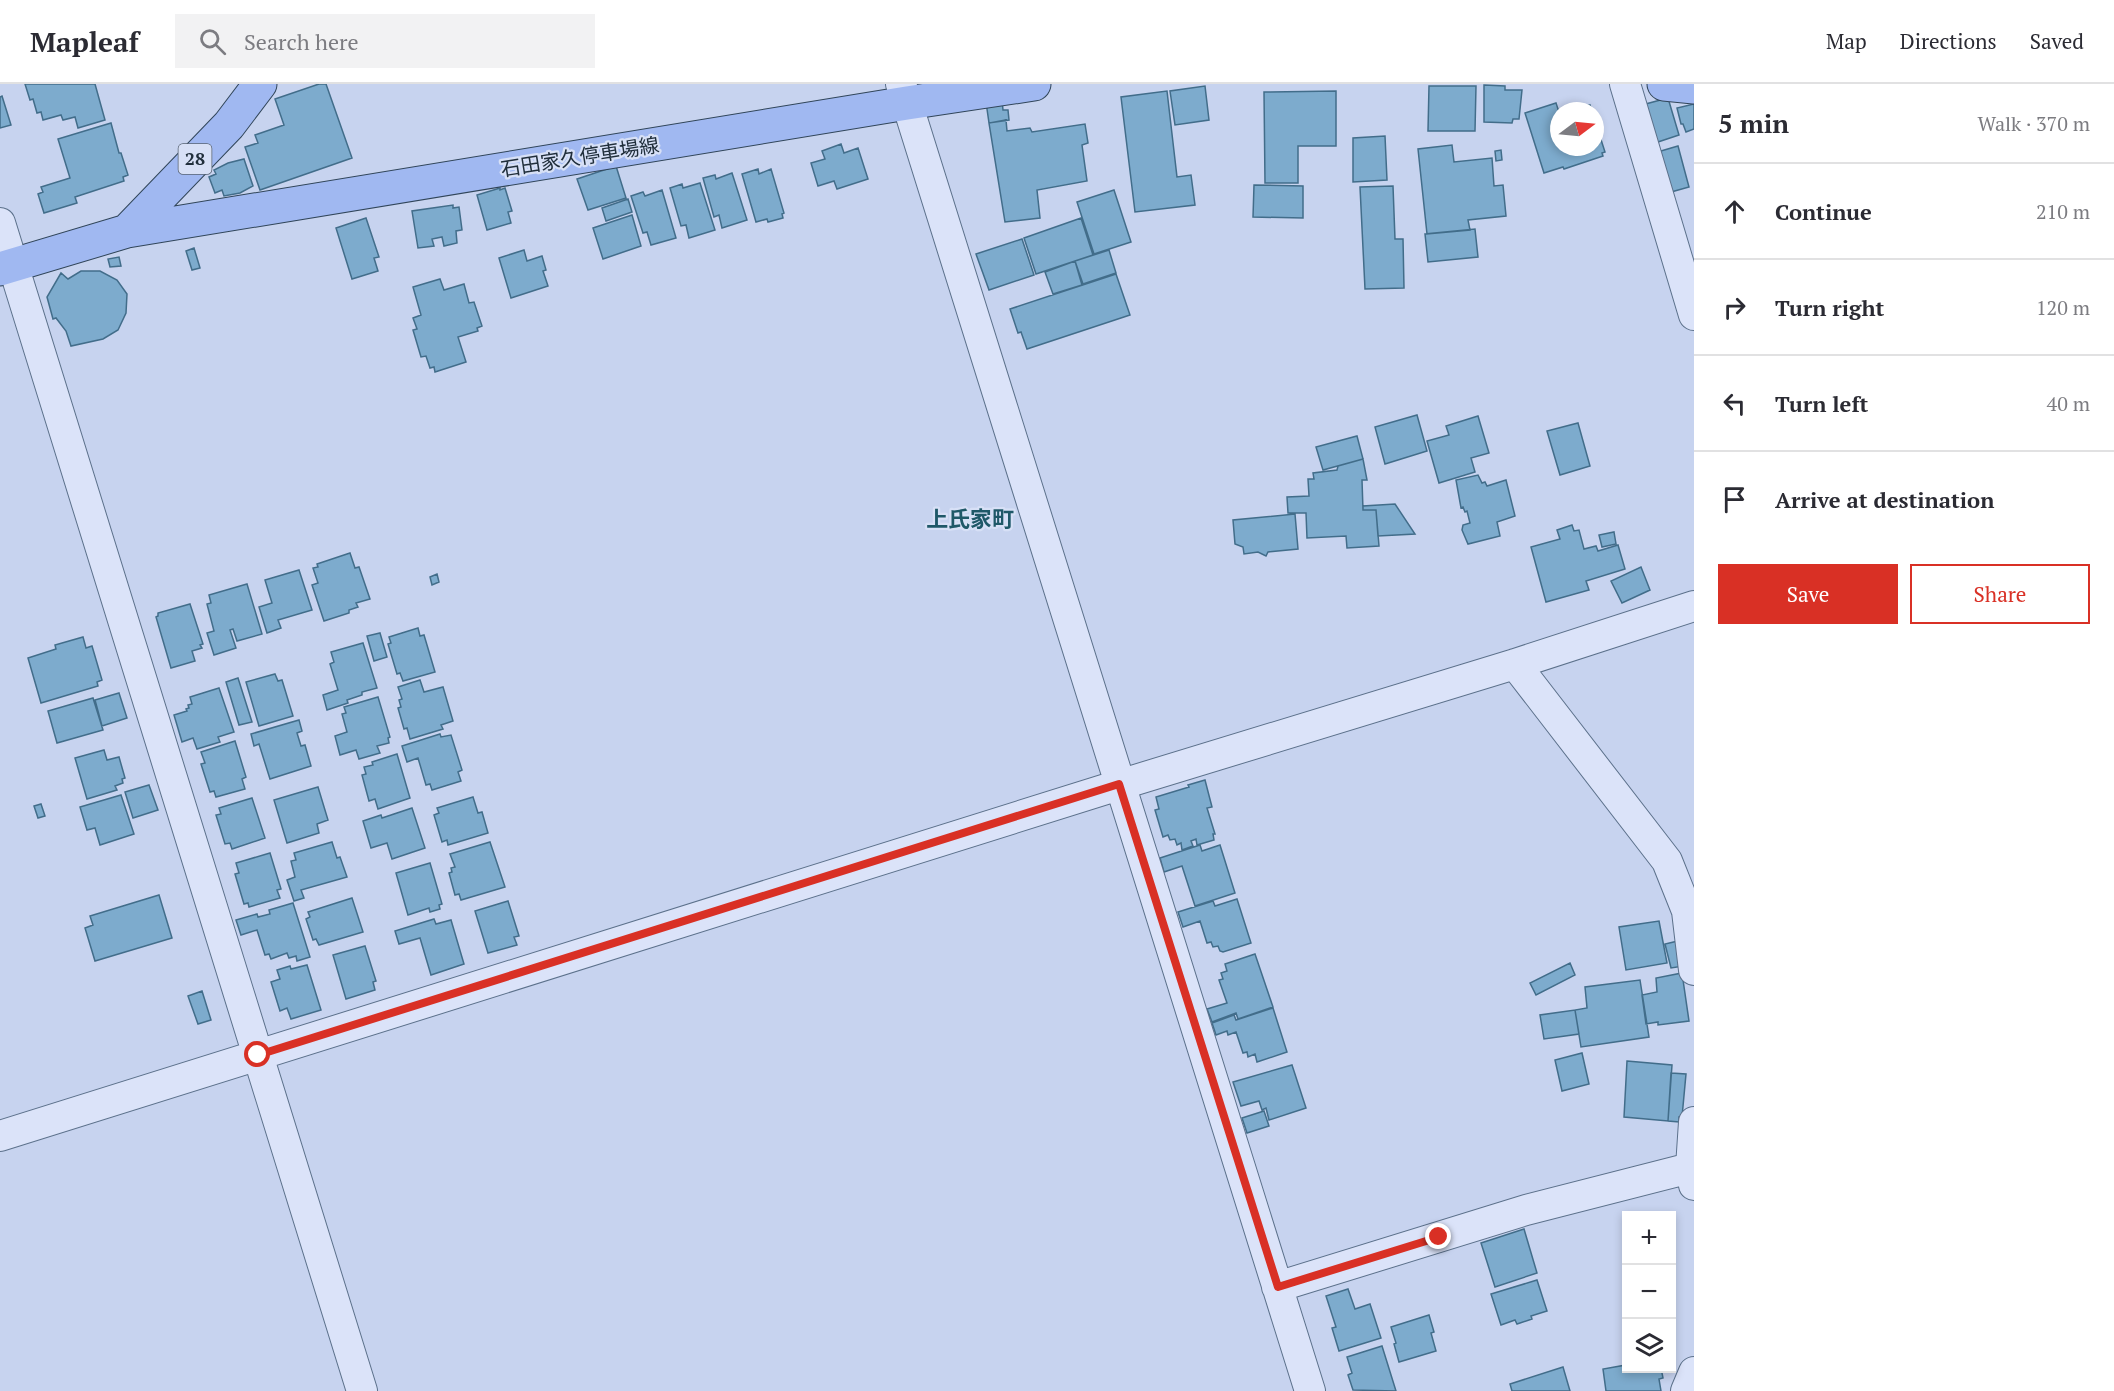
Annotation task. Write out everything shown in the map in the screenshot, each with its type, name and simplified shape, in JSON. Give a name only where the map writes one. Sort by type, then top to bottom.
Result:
[{"type":"main road","name":"28","points":[[7,267],[127,231],[229,125],[260,84]]},
{"type":"main road","name":"石田家久停車場線","points":[[127,231],[904,93],[1034,84]]},
{"type":"main road","points":[[1664,84],[1694,87]]},
{"type":"street","points":[[1625,84],[1694,315]]},
{"type":"street","points":[[904,93],[1310,1391]]},
{"type":"street","points":[[0,223],[7,267],[258,1055],[362,1391]]},
{"type":"street","points":[[0,1136],[1119,784],[1515,664],[1694,606]]},
{"type":"street","points":[[1515,664],[1666,861],[1687,911],[1694,970]]},
{"type":"street","points":[[1278,1287],[1526,1210],[1693,1174],[1694,1122]]},
{"type":"street","points":[[1686,1391],[1694,1372]]},
{"type":"building","points":[[25,84],[95,84],[105,120],[78,128],[75,117],[63,120],[61,115],[43,120],[41,112],[37,113],[33,99],[30,100]]},
{"type":"building","points":[[319,84],[326,84],[352,158],[260,190],[245,147],[258,143],[255,135],[284,125],[275,99]]},
{"type":"building","points":[[1484,85],[1505,86],[1505,90],[1522,90],[1519,119],[1513,119],[1512,123],[1484,122]]},
{"type":"building","points":[[1205,86],[1209,120],[1175,125],[1170,91]]},
{"type":"building","points":[[1429,86],[1476,86],[1475,131],[1428,131]]},
{"type":"building","points":[[1167,91],[1177,177],[1191,175],[1195,205],[1135,212],[1121,97]]},
{"type":"building","points":[[1336,91],[1336,146],[1298,146],[1298,183],[1265,183],[1264,92]]},
{"type":"building","points":[[2,96],[11,125],[0,128],[0,97]]},
{"type":"building","points":[[1668,98],[1679,135],[1649,145],[1638,106]]},
{"type":"building","points":[[1002,100],[1003,110],[1008,110],[1009,120],[989,123],[986,102]]},
{"type":"building","points":[[1694,104],[1694,129],[1686,132],[1681,124],[1677,108]]},
{"type":"building","points":[[1550,105],[1550,156],[1603,156],[1544,173],[1525,113]]},
{"type":"building","points":[[1006,120],[1007,131],[1030,128],[1032,132],[1085,124],[1088,143],[1082,145],[1087,181],[1037,190],[1040,218],[1005,222],[989,123]]},
{"type":"building","points":[[111,123],[128,175],[123,177],[124,181],[75,197],[77,203],[44,213],[38,194],[43,192],[41,187],[70,178],[58,139]]},
{"type":"building","points":[[1385,136],[1387,180],[1353,182],[1353,138]]},
{"type":"building","points":[[841,144],[844,153],[858,148],[868,179],[837,189],[834,181],[818,186],[811,163],[825,159],[822,151]]},
{"type":"building","points":[[1452,145],[1454,162],[1492,158],[1494,186],[1503,185],[1506,216],[1468,220],[1470,230],[1427,234],[1418,149]]},
{"type":"building","points":[[1678,146],[1689,187],[1664,194],[1654,153]]},
{"type":"building","points":[[1501,150],[1502,160],[1496,161],[1495,151]]},
{"type":"building","points":[[244,159],[253,186],[240,193],[224,196],[222,190],[215,193],[209,177],[216,174],[214,170]]},
{"type":"building","points":[[616,166],[626,198],[588,210],[577,179]]},
{"type":"building","points":[[758,169],[759,174],[771,169],[784,213],[783,218],[756,222],[742,174]]},
{"type":"building","points":[[732,173],[747,220],[722,228],[719,215],[714,217],[703,178],[715,175],[716,179]]},
{"type":"building","points":[[700,183],[715,230],[689,238],[686,225],[681,226],[670,188],[682,184],[683,188]]},
{"type":"building","points":[[1254,185],[1303,186],[1303,218],[1253,217]]},
{"type":"building","points":[[1393,186],[1395,239],[1403,239],[1404,288],[1365,289],[1360,187]]},
{"type":"building","points":[[500,188],[500,190],[505,188],[512,211],[508,212],[511,223],[487,230],[477,195]]},
{"type":"building","points":[[662,190],[676,238],[651,245],[647,232],[643,233],[631,196],[643,192],[645,196]]},
{"type":"building","points":[[1114,190],[1131,242],[1094,254],[1077,202]]},
{"type":"building","points":[[628,199],[632,212],[606,221],[602,208]]},
{"type":"building","points":[[453,205],[453,208],[459,207],[462,230],[456,231],[457,243],[444,246],[442,237],[432,239],[434,246],[418,248],[412,211]]},
{"type":"building","points":[[632,215],[641,246],[603,259],[593,228]]},
{"type":"building","points":[[366,218],[379,257],[374,258],[378,271],[352,279],[336,228]]},
{"type":"building","points":[[1081,218],[1093,255],[1036,274],[1024,238]]},
{"type":"building","points":[[1475,229],[1478,257],[1428,262],[1425,234]]},
{"type":"building","points":[[1022,239],[1034,275],[989,290],[976,254]]},
{"type":"building","points":[[194,248],[200,268],[192,270],[186,251]]},
{"type":"building","points":[[524,250],[527,261],[542,256],[546,270],[543,271],[548,286],[511,298],[499,258]]},
{"type":"building","points":[[1109,250],[1116,273],[1083,284],[1075,261]]},
{"type":"building","points":[[119,257],[121,266],[110,267],[108,259]]},
{"type":"building","points":[[1075,261],[1082,285],[1053,294],[1045,272]]},
{"type":"building","points":[[81,271],[100,271],[117,280],[127,294],[126,313],[118,330],[103,339],[71,346],[66,331],[56,318],[53,319],[47,297],[61,273],[68,279]]},
{"type":"building","points":[[1116,274],[1130,315],[1027,349],[1021,332],[1018,333],[1010,309]]},
{"type":"building","points":[[440,279],[444,290],[464,284],[469,303],[474,302],[482,326],[477,328],[478,331],[458,337],[466,362],[435,372],[434,367],[430,368],[426,356],[421,357],[413,330],[417,329],[413,318],[421,315],[413,287]]},
{"type":"building","points":[[1417,415],[1427,451],[1385,464],[1375,427]]},
{"type":"building","points":[[1478,416],[1489,453],[1471,458],[1475,472],[1439,483],[1427,441],[1449,435],[1446,426]]},
{"type":"building","points":[[1578,423],[1590,466],[1560,475],[1547,431]]},
{"type":"building","points":[[1357,436],[1363,459],[1323,470],[1316,447]]},
{"type":"building","points":[[1363,459],[1367,480],[1362,480],[1363,510],[1376,510],[1379,546],[1347,548],[1346,536],[1307,538],[1306,513],[1288,513],[1287,497],[1309,496],[1308,479],[1314,479],[1313,473],[1337,470],[1338,466]]},
{"type":"building","points":[[1478,475],[1482,483],[1485,482],[1487,486],[1506,480],[1515,516],[1497,522],[1500,536],[1468,544],[1462,530],[1463,525],[1470,523],[1467,511],[1461,508],[1456,480]]},
{"type":"building","points":[[1395,504],[1415,534],[1378,536],[1376,510],[1363,510],[1363,506]]},
{"type":"building","points":[[1295,514],[1298,549],[1268,552],[1266,556],[1258,552],[1244,554],[1243,547],[1235,544],[1233,520]]},
{"type":"building","points":[[1572,525],[1574,531],[1579,530],[1584,549],[1596,546],[1598,551],[1618,545],[1625,569],[1586,581],[1589,590],[1546,602],[1531,547],[1560,539],[1557,530]]},
{"type":"building","points":[[1614,532],[1616,544],[1602,547],[1599,535]]},
{"type":"building","points":[[350,553],[355,568],[359,567],[370,599],[356,603],[358,607],[349,610],[349,613],[324,621],[312,585],[318,583],[313,568],[318,567],[317,564]]},
{"type":"building","points":[[1641,567],[1650,590],[1622,603],[1611,581]]},
{"type":"building","points":[[299,570],[312,610],[278,620],[281,628],[267,633],[259,607],[272,603],[265,580]]},
{"type":"building","points":[[437,574],[439,582],[432,585],[430,577]]},
{"type":"building","points":[[247,584],[262,634],[237,641],[233,629],[230,630],[236,648],[214,655],[207,633],[214,631],[207,604],[211,603],[209,595]]},
{"type":"building","points":[[190,604],[203,644],[200,645],[202,648],[192,651],[195,661],[171,668],[156,617],[158,613]]},
{"type":"building","points":[[418,628],[420,636],[424,635],[435,672],[403,681],[400,673],[397,674],[388,644],[391,643],[389,637]]},
{"type":"building","points":[[380,633],[387,657],[374,661],[367,636]]},
{"type":"building","points":[[83,637],[86,648],[92,646],[102,680],[97,682],[98,686],[41,703],[28,658],[56,649],[55,645]]},
{"type":"building","points":[[363,643],[377,688],[362,692],[362,695],[347,700],[348,703],[327,710],[323,695],[338,690],[330,664],[334,662],[331,652]]},
{"type":"building","points":[[275,674],[278,681],[282,680],[293,716],[259,726],[246,682]]},
{"type":"building","points":[[238,678],[252,722],[239,725],[226,682]]},
{"type":"building","points":[[420,680],[424,692],[443,687],[453,721],[441,725],[443,729],[410,739],[407,728],[404,729],[398,708],[401,707],[399,700],[402,699],[398,687]]},
{"type":"building","points":[[219,688],[234,732],[218,737],[220,742],[197,749],[193,738],[182,742],[174,715],[187,711],[188,705],[192,704],[190,697]]},
{"type":"building","points":[[119,693],[127,718],[102,726],[95,700]]},
{"type":"building","points":[[378,697],[390,737],[388,738],[389,743],[377,746],[380,753],[359,759],[356,750],[340,755],[335,736],[347,732],[342,714],[346,713],[344,707]]},
{"type":"building","points":[[93,698],[103,730],[57,743],[48,711]]},
{"type":"building","points":[[299,720],[302,731],[297,733],[301,746],[305,745],[311,766],[270,779],[259,744],[254,746],[251,734]]},
{"type":"building","points":[[440,734],[441,737],[451,735],[462,770],[458,772],[461,781],[432,790],[430,784],[426,785],[418,758],[407,762],[402,746]]},
{"type":"building","points":[[235,741],[246,777],[242,779],[245,789],[216,797],[214,791],[210,792],[201,764],[205,763],[201,752]]},
{"type":"building","points":[[104,750],[107,760],[119,757],[125,778],[122,779],[123,783],[115,786],[117,790],[87,799],[75,758]]},
{"type":"building","points":[[397,754],[410,798],[378,809],[375,799],[369,801],[362,775],[366,774],[364,767]]},
{"type":"building","points":[[1205,780],[1212,807],[1207,808],[1215,834],[1213,834],[1214,840],[1197,845],[1196,839],[1191,841],[1193,846],[1182,850],[1181,843],[1177,845],[1175,839],[1170,840],[1168,835],[1163,837],[1155,810],[1159,809],[1156,797]]},
{"type":"building","points":[[149,785],[158,810],[133,818],[125,792]]},
{"type":"building","points":[[318,787],[328,820],[317,824],[319,833],[287,843],[274,800]]},
{"type":"building","points":[[121,795],[134,834],[100,845],[95,828],[87,830],[80,807]]},
{"type":"building","points":[[473,797],[478,813],[482,812],[488,833],[448,845],[447,840],[442,842],[434,815],[439,813],[437,808]]},
{"type":"building","points":[[252,798],[265,838],[232,849],[230,843],[225,844],[216,815],[221,814],[219,808]]},
{"type":"building","points":[[41,804],[45,816],[38,818],[34,806]]},
{"type":"building","points":[[412,808],[425,848],[392,859],[387,843],[371,848],[363,821],[381,815],[382,818]]},
{"type":"building","points":[[332,842],[347,877],[301,890],[304,898],[294,901],[287,880],[295,877],[291,861],[296,860],[294,853]]},
{"type":"building","points":[[490,842],[505,887],[461,900],[459,894],[455,895],[449,873],[452,872],[451,868],[455,867],[450,854]]},
{"type":"building","points":[[1200,845],[1202,851],[1220,845],[1235,893],[1195,906],[1182,866],[1164,872],[1160,858]]},
{"type":"building","points":[[270,853],[281,889],[277,890],[280,898],[249,907],[248,903],[244,904],[235,874],[239,873],[236,863]]},
{"type":"building","points":[[430,863],[442,904],[439,905],[440,909],[430,912],[429,908],[408,915],[396,873]]},
{"type":"building","points":[[159,895],[172,938],[95,961],[85,928],[93,925],[90,916]]},
{"type":"building","points":[[352,898],[363,932],[319,945],[316,939],[313,940],[306,919],[310,917],[308,912]]},
{"type":"building","points":[[1237,899],[1251,943],[1223,952],[1218,946],[1213,947],[1211,942],[1207,943],[1200,921],[1183,927],[1178,912],[1213,901],[1215,906]]},
{"type":"building","points":[[508,901],[519,936],[514,937],[517,945],[488,953],[475,911]]},
{"type":"building","points":[[293,903],[310,957],[297,961],[296,956],[289,958],[287,953],[271,959],[269,954],[265,955],[257,930],[241,935],[236,920],[257,914],[258,917],[270,914],[269,910]]},
{"type":"building","points":[[434,919],[436,924],[451,920],[464,964],[431,975],[420,938],[399,944],[395,931]]},
{"type":"building","points":[[1659,921],[1667,963],[1626,970],[1619,927]]},
{"type":"building","points":[[1678,941],[1684,966],[1671,968],[1665,944]]},
{"type":"building","points":[[365,946],[376,981],[373,982],[375,990],[346,999],[333,955]]},
{"type":"building","points":[[1255,954],[1273,1007],[1238,1019],[1236,1013],[1212,1022],[1207,1009],[1227,1003],[1219,980],[1223,979],[1221,973],[1227,971],[1225,964]]},
{"type":"building","points":[[1570,963],[1575,975],[1536,995],[1530,983]]},
{"type":"building","points":[[307,965],[321,1010],[291,1019],[287,1008],[280,1011],[271,982],[280,979],[277,970],[290,966],[291,969]]},
{"type":"building","points":[[1682,973],[1689,1021],[1658,1025],[1658,1022],[1646,1024],[1642,995],[1657,992],[1656,978]]},
{"type":"building","points":[[1640,980],[1649,1037],[1581,1047],[1575,1010],[1587,1008],[1585,987]]},
{"type":"building","points":[[202,991],[211,1020],[198,1024],[188,996]]},
{"type":"building","points":[[1273,1008],[1287,1052],[1257,1062],[1255,1054],[1248,1057],[1247,1052],[1243,1053],[1236,1032],[1228,1035],[1227,1031],[1216,1035],[1212,1023],[1234,1015],[1236,1020]]},
{"type":"building","points":[[1575,1010],[1579,1034],[1544,1039],[1540,1015]]},
{"type":"building","points":[[1582,1053],[1589,1084],[1562,1091],[1555,1060]]},
{"type":"building","points":[[1627,1061],[1672,1065],[1668,1121],[1624,1117]]},
{"type":"building","points":[[1292,1065],[1306,1108],[1269,1120],[1266,1108],[1262,1110],[1259,1101],[1241,1106],[1233,1082]]},
{"type":"building","points":[[1671,1073],[1686,1074],[1682,1117],[1679,1117],[1679,1122],[1668,1121]]},
{"type":"building","points":[[1264,1111],[1269,1126],[1247,1133],[1242,1118]]},
{"type":"building","points":[[1524,1229],[1537,1273],[1495,1287],[1481,1243]]},
{"type":"building","points":[[1537,1280],[1547,1311],[1517,1324],[1515,1320],[1501,1325],[1491,1294]]},
{"type":"building","points":[[1348,1289],[1355,1309],[1370,1304],[1381,1338],[1339,1351],[1332,1328],[1336,1327],[1326,1296]]},
{"type":"building","points":[[1429,1315],[1436,1351],[1399,1362],[1391,1327]]},
{"type":"building","points":[[1382,1346],[1396,1391],[1353,1390],[1348,1375],[1352,1373],[1347,1357]]},
{"type":"building","points":[[1622,1366],[1622,1373],[1662,1373],[1663,1378],[1659,1379],[1661,1391],[1606,1391],[1603,1369]]},
{"type":"building","points":[[1563,1367],[1570,1391],[1512,1391],[1510,1384]]},
{"type":"district","name":"上氏家町","points":[[970,519]]},
{"type":"route","points":[[258,1055],[1119,784],[1278,1287],[1439,1237]]}]
